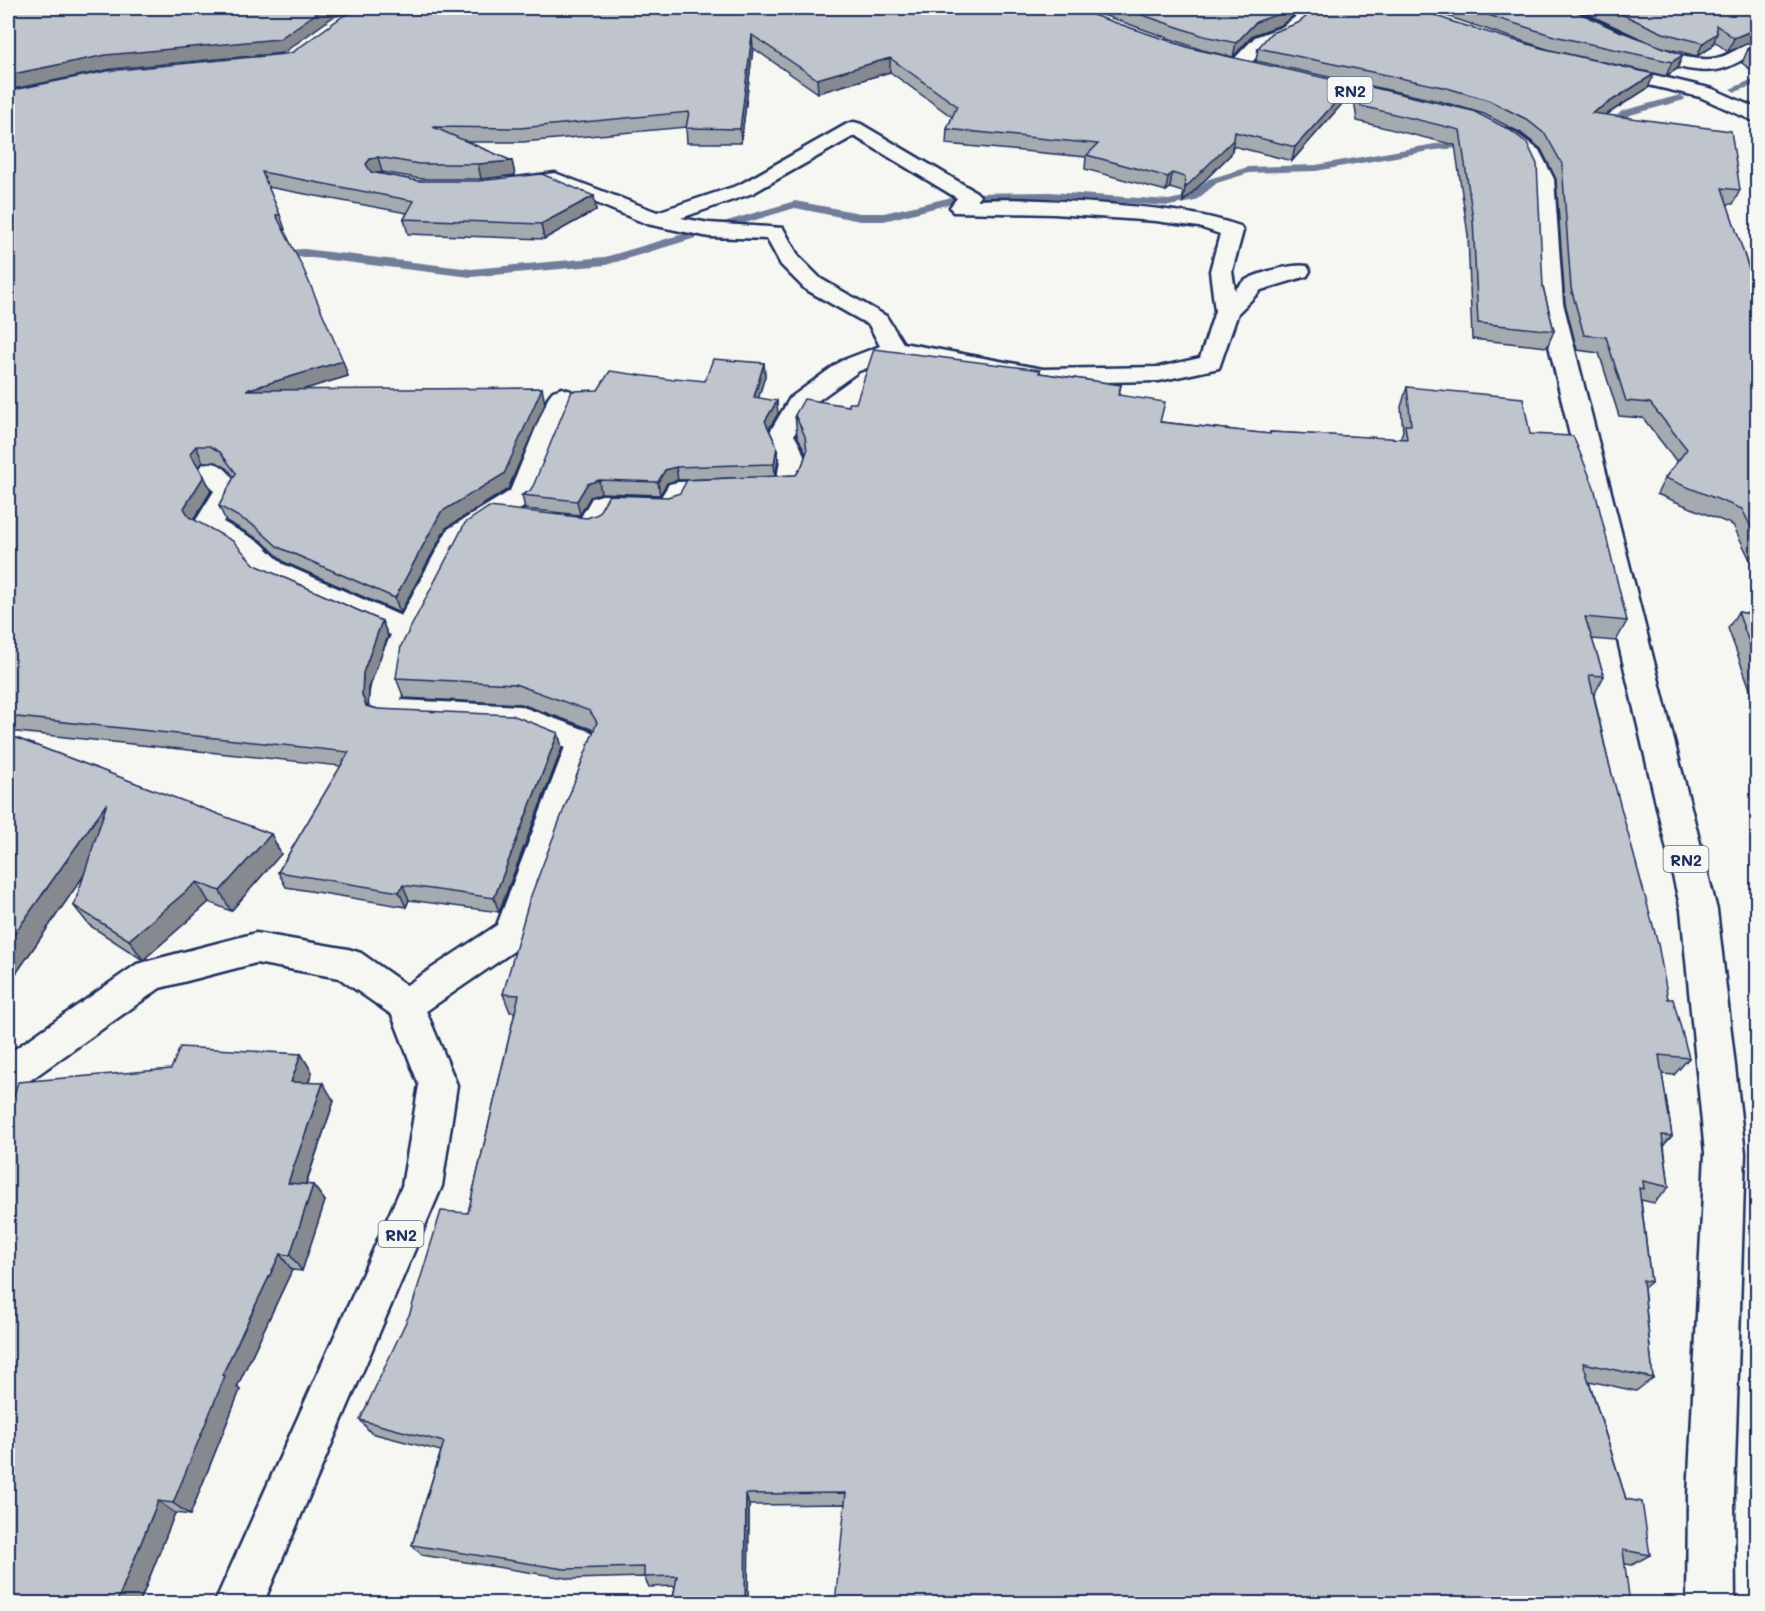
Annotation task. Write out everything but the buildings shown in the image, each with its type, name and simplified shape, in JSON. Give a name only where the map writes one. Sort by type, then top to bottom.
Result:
[{"type":"main road","points":[[1238,66],[1261,41],[1288,31],[1317,8]]},
{"type":"main road","points":[[1558,8],[1626,42],[1694,64],[1717,65]]},
{"type":"main road","points":[[1758,45],[1745,48],[1717,65],[1690,77],[1694,85],[1706,93],[1758,117]]},
{"type":"main road","points":[[1217,61],[1261,70]]},
{"type":"main road","points":[[1588,65],[1706,93]]},
{"type":"main road","name":"RN2","points":[[1485,125],[1513,139],[1532,154],[1544,179],[1551,303],[1699,910],[1725,1153],[1711,1496],[1711,1604]]},
{"type":"main road","points":[[490,516],[590,527],[602,504],[671,506],[678,490],[788,487],[795,468],[792,451],[781,435],[798,403],[850,366],[894,349],[1043,376],[1159,374],[1210,363],[1227,311],[1221,271],[1232,231],[1208,221],[1152,214],[1014,204],[961,207],[969,196],[854,128],[746,189],[655,219]]},
{"type":"main road","points":[[492,186],[555,179],[655,219],[710,230],[775,233],[789,260],[813,284],[878,321],[894,349]]},
{"type":"main road","points":[[1227,311],[1253,285],[1299,271]]},
{"type":"main road","points":[[8,1077],[16,1069],[150,975],[256,948],[348,964],[406,1005],[511,934],[583,741],[520,717],[384,711],[391,665],[458,535],[522,496],[562,396]]},
{"type":"main road","points":[[212,470],[228,490],[207,525],[251,549],[273,571],[408,631]]},
{"type":"main road","name":"RN2","points":[[238,1604],[422,1186],[438,1085],[406,1005]]},
{"type":"waterway","points":[[1735,89],[1758,80]]},
{"type":"waterway","points":[[1604,132],[1626,113],[1680,98]]},
{"type":"waterway","points":[[271,255],[304,253],[471,273],[606,261],[795,204],[860,217],[884,217],[969,196],[1050,195],[1169,203],[1191,199],[1213,181],[1248,170],[1316,168],[1435,147],[1479,144]]}]
